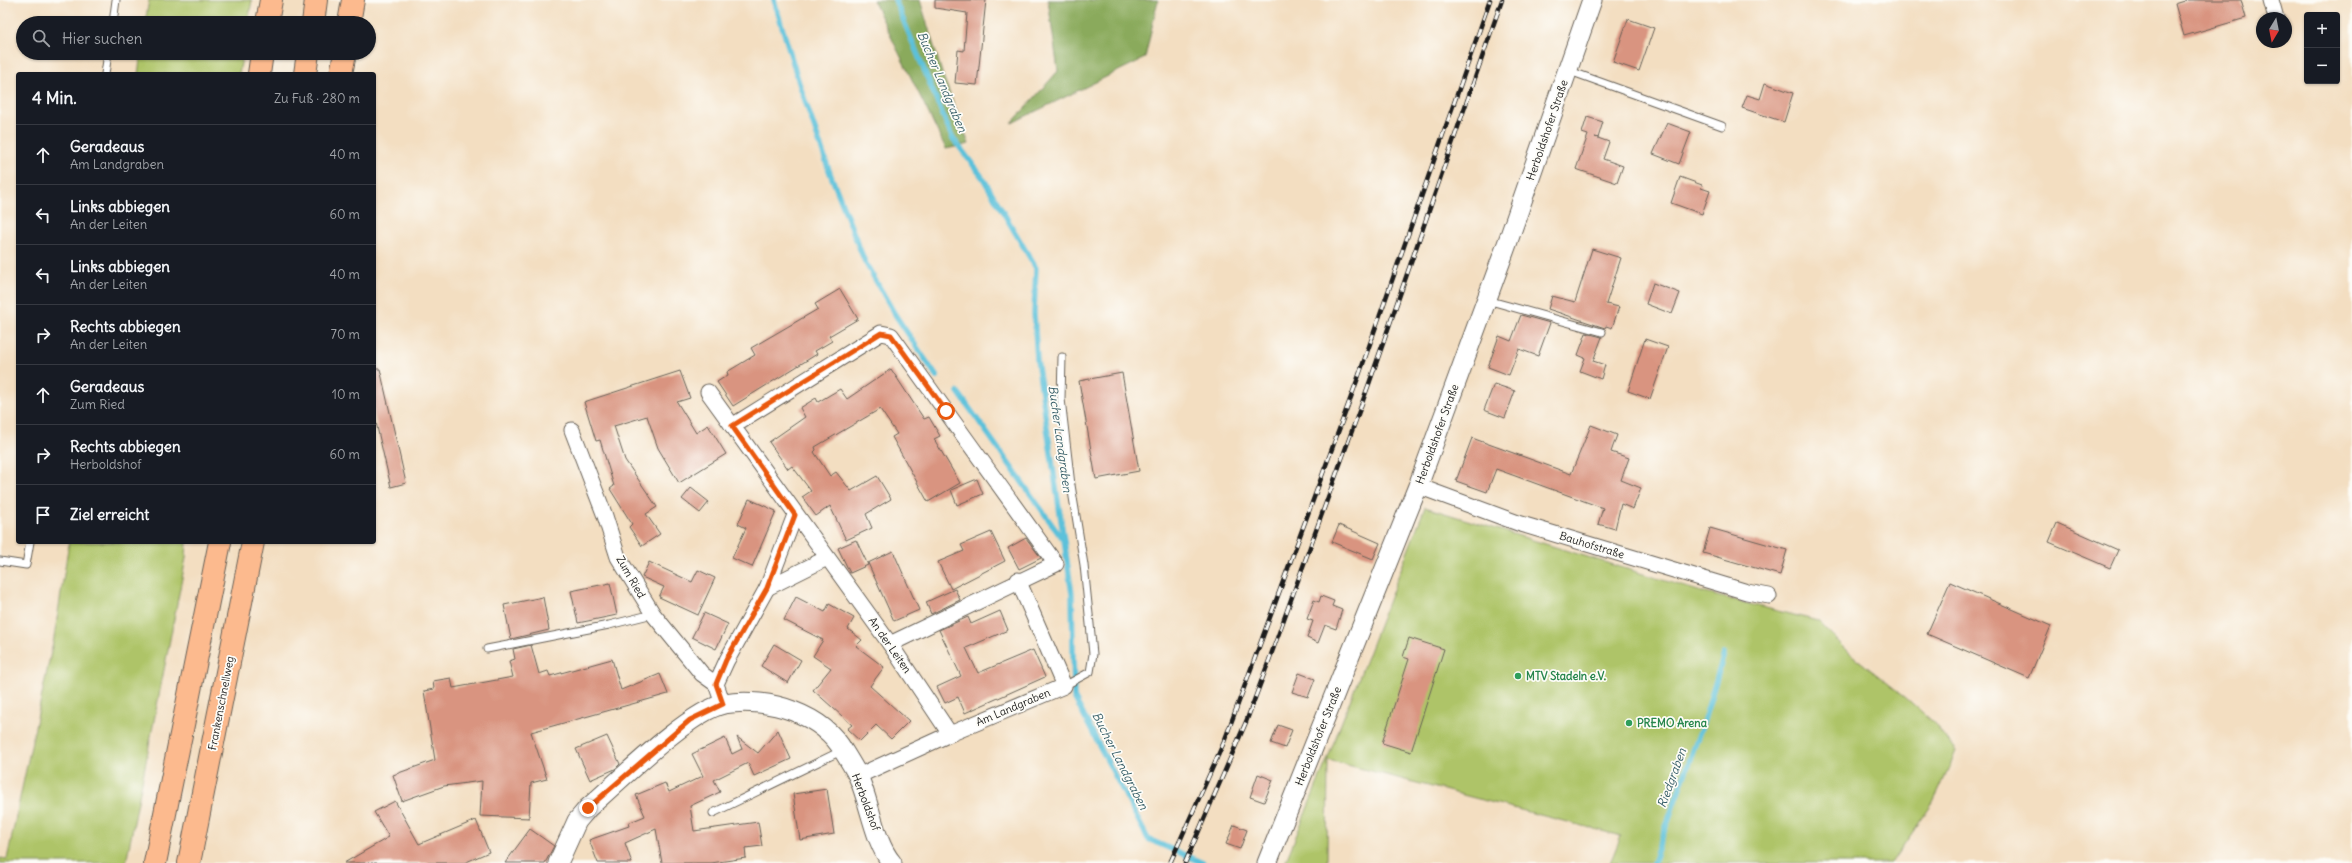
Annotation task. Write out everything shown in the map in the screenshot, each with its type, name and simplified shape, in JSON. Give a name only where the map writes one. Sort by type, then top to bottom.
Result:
[{"type":"highway","points":[[268,16],[271,0]]},
{"type":"highway","points":[[314,16],[316,0]]},
{"type":"highway","points":[[350,16],[353,0]]},
{"type":"highway","points":[[259,72],[261,60]]},
{"type":"highway","points":[[304,72],[307,60]]},
{"type":"highway","points":[[341,72],[344,60]]},
{"type":"highway","points":[[206,610],[208,544]]},
{"type":"highway","points":[[155,863],[220,544]]},
{"type":"highway","name":"Frankenschnellweg","points":[[189,863],[254,544]]},
{"type":"street","name":"Herboldshofer Straße","points":[[1267,863],[1418,486],[1486,300],[1592,0]]},
{"type":"street","points":[[2271,0],[2274,12]]},
{"type":"street","points":[[732,426],[881,333],[891,335],[1056,564],[1018,580],[890,644]]},
{"type":"street","name":"An der Leiten","points":[[708,392],[795,515],[890,644],[950,734]]},
{"type":"street","name":"Zum Ried","points":[[572,430],[605,516],[618,558],[653,614],[702,674],[716,684]]},
{"type":"street","name":"Bauhofstraße","points":[[1418,486],[1518,523],[1747,592],[1769,596]]},
{"type":"street","points":[[723,704],[716,684],[726,660],[767,588],[795,515]]},
{"type":"street","points":[[767,588],[827,558]]},
{"type":"street","name":"Am Landgraben","points":[[858,776],[950,734],[1064,686],[1018,580]]},
{"type":"street","name":"Herboldshof","points":[[558,863],[577,821],[588,808],[690,720],[723,704],[747,702],[785,708],[809,717],[829,732],[843,750],[858,776],[890,862]]},
{"type":"lane","points":[[114,16],[116,0]]},
{"type":"lane","points":[[105,72],[107,60]]},
{"type":"lane","points":[[1567,70],[1722,126]]},
{"type":"lane","points":[[1486,300],[1602,332]]},
{"type":"lane","points":[[1062,357],[1061,399],[1071,485],[1084,565],[1093,654],[1090,672],[1064,686]]},
{"type":"lane","points":[[0,561],[26,566],[30,544]]},
{"type":"lane","points":[[487,649],[610,625],[653,614]]},
{"type":"lane","points":[[713,813],[843,750]]},
{"type":"green space","points":[[149,0],[252,0],[249,16],[146,16]]},
{"type":"green space","points":[[873,0],[920,0],[943,76],[969,144],[946,149]]},
{"type":"green space","points":[[1048,0],[1158,0],[1145,58],[1012,123],[1058,71]]},
{"type":"green space","points":[[140,60],[242,60],[239,72],[138,72]]},
{"type":"green space","points":[[1425,507],[1705,593],[1818,621],[1852,655],[1905,697],[1932,721],[1956,751],[1933,803],[1891,863],[1610,863],[1621,836],[1328,760],[1327,863],[1285,863],[1327,760]]},
{"type":"green space","points":[[69,544],[187,544],[186,558],[126,863],[0,863],[0,858],[7,859],[54,638]]},
{"type":"building","points":[[935,0],[986,0],[977,85],[955,83],[958,50],[964,51],[967,13],[935,8]]},
{"type":"building","points":[[2188,0],[2241,0],[2246,18],[2184,36],[2175,4]]},
{"type":"building","points":[[1628,19],[1654,28],[1639,71],[1613,62]]},
{"type":"building","points":[[1765,83],[1793,93],[1784,122],[1742,108],[1747,95],[1760,99]]},
{"type":"building","points":[[1587,117],[1603,122],[1598,138],[1595,137],[1609,142],[1603,159],[1623,166],[1617,183],[1576,169],[1588,135],[1582,133]]},
{"type":"building","points":[[1667,123],[1691,132],[1679,164],[1653,154]]},
{"type":"building","points":[[1680,177],[1702,185],[1701,188],[1710,191],[1702,214],[1671,203]]},
{"type":"building","points":[[1592,249],[1621,258],[1606,304],[1619,307],[1612,328],[1606,326],[1605,328],[1548,309],[1552,296],[1575,302]]},
{"type":"building","points":[[1653,283],[1680,293],[1672,314],[1646,304]]},
{"type":"building","points":[[840,289],[858,319],[829,336],[832,341],[815,351],[817,354],[733,406],[717,382],[728,375],[727,372],[755,355],[751,348],[818,309],[815,304]]},
{"type":"building","points":[[1521,315],[1550,323],[1538,356],[1519,349],[1509,375],[1488,367],[1499,336],[1511,341]]},
{"type":"building","points":[[1586,333],[1602,337],[1593,361],[1605,365],[1601,379],[1580,371],[1585,358],[1578,355]]},
{"type":"building","points":[[1645,339],[1668,347],[1650,399],[1628,391]]},
{"type":"building","points":[[376,369],[380,369],[406,483],[391,487],[376,423]]},
{"type":"building","points":[[891,369],[924,419],[929,417],[940,436],[934,439],[960,483],[928,502],[892,437],[897,434],[880,409],[815,447],[816,450],[814,452],[830,476],[836,472],[851,491],[877,476],[891,499],[866,514],[872,528],[846,540],[830,506],[816,516],[802,497],[811,491],[792,466],[788,469],[769,442],[805,417],[800,408],[816,398],[818,402],[840,389],[847,399]]},
{"type":"building","points":[[680,371],[690,398],[677,402],[696,433],[708,425],[726,454],[679,483],[658,448],[647,416],[614,426],[625,460],[657,507],[646,514],[660,534],[642,546],[629,527],[632,524],[610,489],[614,486],[600,440],[596,441],[584,402]]},
{"type":"building","points":[[1122,373],[1139,471],[1096,479],[1079,381]]},
{"type":"building","points":[[1494,384],[1515,391],[1505,418],[1484,410]]},
{"type":"building","points":[[1591,425],[1617,435],[1611,452],[1629,458],[1621,480],[1641,488],[1633,509],[1621,504],[1615,529],[1598,524],[1603,508],[1496,469],[1487,492],[1456,481],[1472,438],[1571,474]]},
{"type":"building","points":[[977,479],[983,494],[957,505],[951,490]]},
{"type":"building","points":[[691,488],[709,502],[700,513],[682,499]]},
{"type":"building","points":[[749,499],[776,511],[752,567],[732,558],[746,528],[738,524]]},
{"type":"building","points":[[2057,523],[2118,550],[2110,568],[2049,542]]},
{"type":"building","points":[[1339,525],[1380,543],[1373,559],[1332,542]]},
{"type":"building","points":[[1710,528],[1787,550],[1780,575],[1703,553]]},
{"type":"building","points":[[991,532],[1005,561],[951,589],[938,562],[964,551],[961,545]]},
{"type":"building","points":[[1026,538],[1041,558],[1019,569],[1008,548]]},
{"type":"building","points":[[856,540],[868,565],[850,573],[838,548]]},
{"type":"building","points":[[893,551],[919,610],[894,621],[868,563]]},
{"type":"building","points":[[649,562],[692,582],[698,570],[715,578],[698,615],[659,597],[664,587],[642,577]]},
{"type":"building","points":[[1950,582],[2051,626],[2029,678],[1927,634]]},
{"type":"building","points":[[610,583],[617,615],[578,623],[571,591]]},
{"type":"building","points":[[955,589],[960,600],[931,614],[926,602]]},
{"type":"building","points":[[1321,596],[1334,601],[1332,606],[1342,610],[1336,629],[1325,625],[1318,643],[1307,638],[1313,621],[1307,619],[1314,600],[1319,602]]},
{"type":"building","points":[[543,597],[549,630],[511,639],[504,605]]},
{"type":"building","points":[[796,597],[825,612],[829,604],[854,618],[848,629],[862,640],[856,646],[884,667],[870,686],[909,721],[891,739],[876,725],[860,741],[847,729],[852,725],[813,690],[831,668],[813,656],[823,640],[784,620]]},
{"type":"building","points":[[1000,611],[1008,630],[966,648],[978,673],[1033,650],[1045,677],[965,713],[958,697],[945,703],[937,687],[961,676],[939,630],[968,617],[971,624]]},
{"type":"building","points":[[704,613],[728,624],[716,649],[692,637]]},
{"type":"building","points":[[1409,638],[1444,649],[1411,752],[1382,743],[1409,659],[1403,657]]},
{"type":"building","points":[[774,644],[801,660],[788,683],[761,666]]},
{"type":"building","points":[[531,645],[539,674],[548,671],[550,676],[612,659],[621,690],[660,674],[668,694],[531,732],[547,779],[531,783],[529,818],[480,816],[482,781],[444,786],[402,801],[393,775],[435,760],[424,691],[434,689],[433,681],[451,678],[453,688],[513,677],[509,661],[515,659],[513,649]]},
{"type":"building","points":[[1299,673],[1315,679],[1308,697],[1292,692]]},
{"type":"building","points":[[1278,725],[1292,730],[1285,748],[1271,743]]},
{"type":"building","points":[[778,730],[791,759],[754,776],[748,763],[714,780],[720,792],[690,806],[694,831],[758,822],[762,846],[745,848],[746,858],[711,863],[662,863],[656,829],[625,843],[632,863],[598,863],[589,840],[629,826],[628,823],[645,816],[636,795],[665,783],[669,792],[703,776],[692,754],[725,738],[732,754],[742,749],[737,737],[758,753]]},
{"type":"building","points":[[607,736],[620,764],[615,769],[590,780],[576,749]]},
{"type":"building","points":[[1258,774],[1273,780],[1264,802],[1250,797]]},
{"type":"building","points":[[827,789],[834,834],[800,840],[793,794]]},
{"type":"building","points":[[395,801],[419,844],[476,820],[489,852],[464,863],[344,863],[389,837],[374,812]]},
{"type":"building","points":[[1234,825],[1247,830],[1240,849],[1226,844]]},
{"type":"building","points":[[530,829],[554,846],[545,863],[505,863]]},
{"type":"waterway","points":[[774,0],[800,86],[830,173],[865,262],[896,316],[937,377]]},
{"type":"waterway","name":"Bucher Landgraben","points":[[895,0],[952,137],[983,178],[1036,268],[1034,313],[1037,360],[1072,594],[1074,697],[1148,839],[1203,863]]},
{"type":"waterway","points":[[958,392],[1063,540]]},
{"type":"waterway","name":"Riedgraben","points":[[1653,863],[1704,720],[1724,654]]},
{"type":"railway","points":[[1170,863],[1224,742],[1358,378],[1490,0]]},
{"type":"railway","points":[[1185,863],[1246,722],[1267,666],[1370,381],[1502,0]]},
{"type":"place","name":"MTV Stadeln e.V.","points":[[1518,676]]},
{"type":"place","name":"PREMO Arena","points":[[1629,723]]},
{"type":"route","points":[[588,808],[690,720],[723,704],[716,684],[726,660],[767,588],[795,515],[732,426],[881,333],[891,335],[946,411]]}]
